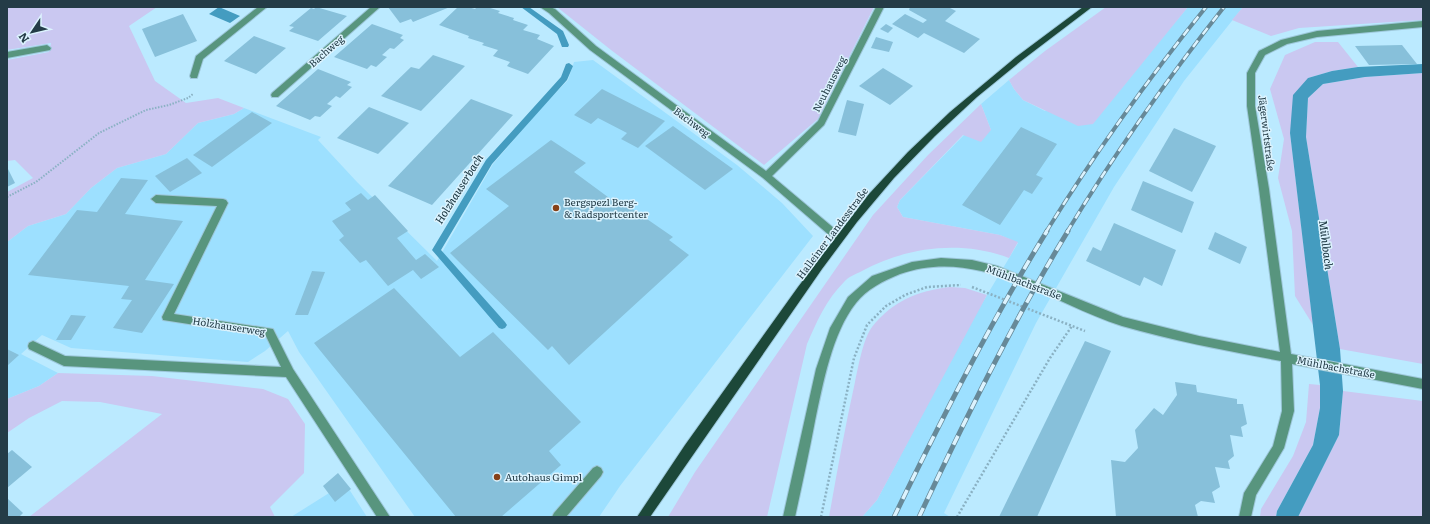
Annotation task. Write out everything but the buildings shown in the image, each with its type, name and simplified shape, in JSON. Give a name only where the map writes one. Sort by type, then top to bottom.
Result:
[{"type":"main road","name":"Halleiner Landesstraße","points":[[643,517],[663,486],[839,238],[886,182],[911,154],[951,116],[1029,50],[1088,7]]},
{"type":"street","points":[[194,76],[199,58],[263,7]]},
{"type":"street","name":"Bachweg","points":[[275,95],[376,7]]},
{"type":"street","name":"Bachweg","points":[[544,7],[552,11],[593,48],[766,176],[839,238]]},
{"type":"street","name":"Neuhausweg","points":[[766,176],[821,123],[880,7]]},
{"type":"street","name":"Jägerwirtstraße","points":[[1245,517],[1250,493],[1278,448],[1288,411],[1286,357],[1265,196],[1251,106],[1251,73],[1262,53],[1284,42],[1317,34],[1423,24]]},
{"type":"street","points":[[7,55],[47,48]]},
{"type":"street","name":"Holzhauserweg","points":[[156,198],[223,203],[167,316],[269,332],[289,372],[384,517]]},
{"type":"street","name":"Mühlbachstraße","points":[[789,517],[821,369],[834,331],[852,300],[876,279],[912,266],[941,262],[972,264],[997,270],[1122,321],[1199,341],[1423,384]]},
{"type":"street","points":[[33,346],[64,361],[289,372]]},
{"type":"street","points":[[558,517],[597,472]]},
{"type":"path","points":[[7,197],[36,182],[99,133],[146,110],[169,105],[188,98],[196,92],[194,76]]},
{"type":"path","points":[[821,517],[854,358],[867,325],[886,306],[905,295],[927,287],[951,285],[965,286]]},
{"type":"path","points":[[970,287],[1093,333]]},
{"type":"path","points":[[957,517],[1050,358],[1072,326]]},
{"type":"shaded area","points":[[7,7],[157,7],[129,26],[155,81],[186,103],[218,98],[244,108],[234,114],[198,123],[166,154],[117,168],[91,188],[66,214],[28,226],[7,242],[7,192],[33,178],[15,160],[7,161],[7,60],[49,52],[51,43],[7,50]]},
{"type":"shaded area","points":[[219,7],[240,16],[230,23],[209,14]]},
{"type":"shaded area","points":[[557,7],[874,7],[818,119],[764,165],[611,50]]},
{"type":"shaded area","points":[[1106,7],[1188,7],[1093,124],[1078,126],[1023,100],[1009,80],[1045,51]]},
{"type":"shaded area","points":[[1188,7],[1243,7],[1184,81],[1114,187],[1036,323],[944,513],[950,517],[862,517],[877,500],[971,322],[1018,243],[1000,235],[903,217],[897,207],[900,200],[964,135],[991,130],[981,104],[1009,80],[1023,100],[1045,111],[1165,34]]},
{"type":"shaded area","points":[[1243,7],[1423,7],[1423,20],[1299,28],[1271,36],[1232,20]]},
{"type":"shaded area","points":[[1315,42],[1338,42],[1358,67],[1332,71],[1308,78],[1290,133],[1313,325],[1295,296],[1292,231],[1278,178],[1284,139],[1270,89],[1285,55]]},
{"type":"shaded area","points":[[593,60],[737,165],[782,203],[813,236],[620,486],[599,517],[415,517],[299,352],[288,331],[265,351],[248,362],[71,348],[42,335],[21,354],[58,373],[39,386],[7,399],[7,242],[28,226],[66,214],[91,188],[117,168],[166,154],[198,123],[234,114],[244,108],[321,137],[318,140],[357,182],[437,261],[493,164],[543,106],[568,80],[574,62]]},
{"type":"shaded area","points":[[1423,64],[1423,73],[1365,77],[1323,84],[1308,98],[1306,137],[1340,349],[1343,391],[1339,435],[1298,517],[1276,517],[1277,511],[1313,445],[1320,408],[1320,385],[1290,133],[1293,95],[1308,78],[1332,71],[1358,67]]},
{"type":"shaded area","points":[[1423,73],[1423,364],[1340,349],[1306,137],[1308,98],[1323,84],[1365,77]]},
{"type":"shaded area","points":[[981,104],[991,130],[981,142],[963,135],[900,200],[897,207],[903,217],[1000,235],[1018,242],[1009,258],[991,252],[972,249],[934,249],[897,256],[855,274],[848,279],[827,303],[807,344],[767,517],[668,517],[695,472],[873,215],[928,155]]},
{"type":"shaded area","points":[[950,287],[965,288],[987,295],[877,500],[862,517],[829,517],[844,433],[863,346],[869,332],[888,310],[906,299],[927,291]]},
{"type":"shaded area","points":[[58,373],[152,376],[263,389],[288,399],[305,424],[304,473],[270,507],[275,517],[29,517],[162,414],[100,402],[62,401],[29,418],[7,433],[7,399],[39,386]]},
{"type":"shaded area","points":[[1309,384],[1320,385],[1320,408],[1313,445],[1277,511],[1276,517],[1260,517],[1261,509],[1293,456],[1306,422]]},
{"type":"shaded area","points":[[1343,391],[1423,401],[1423,517],[1298,517],[1339,435]]},
{"type":"shaded area","points":[[345,483],[367,517],[291,517]]},
{"type":"waterway","name":"Holzhauserbach","points":[[524,7],[560,33],[565,45]]},
{"type":"waterway","name":"Holzhauserbach","points":[[502,325],[436,250],[489,162],[564,78],[569,66]]},
{"type":"railway","points":[[1046,232],[1123,117],[1163,61],[1206,7]]},
{"type":"railway","points":[[1067,232],[1142,117],[1182,61],[1224,7]]},
{"type":"railway","points":[[894,517],[986,336],[1047,231]]},
{"type":"railway","points":[[919,517],[1008,336],[1068,231]]},
{"type":"place","name":"Bergspezl Berg- & Radsportcenter","points":[[556,208]]},
{"type":"place","name":"Autohaus Gimpl","points":[[497,477]]},
{"type":"water label","name":"Mühlbach","points":[[1326,245]]}]
